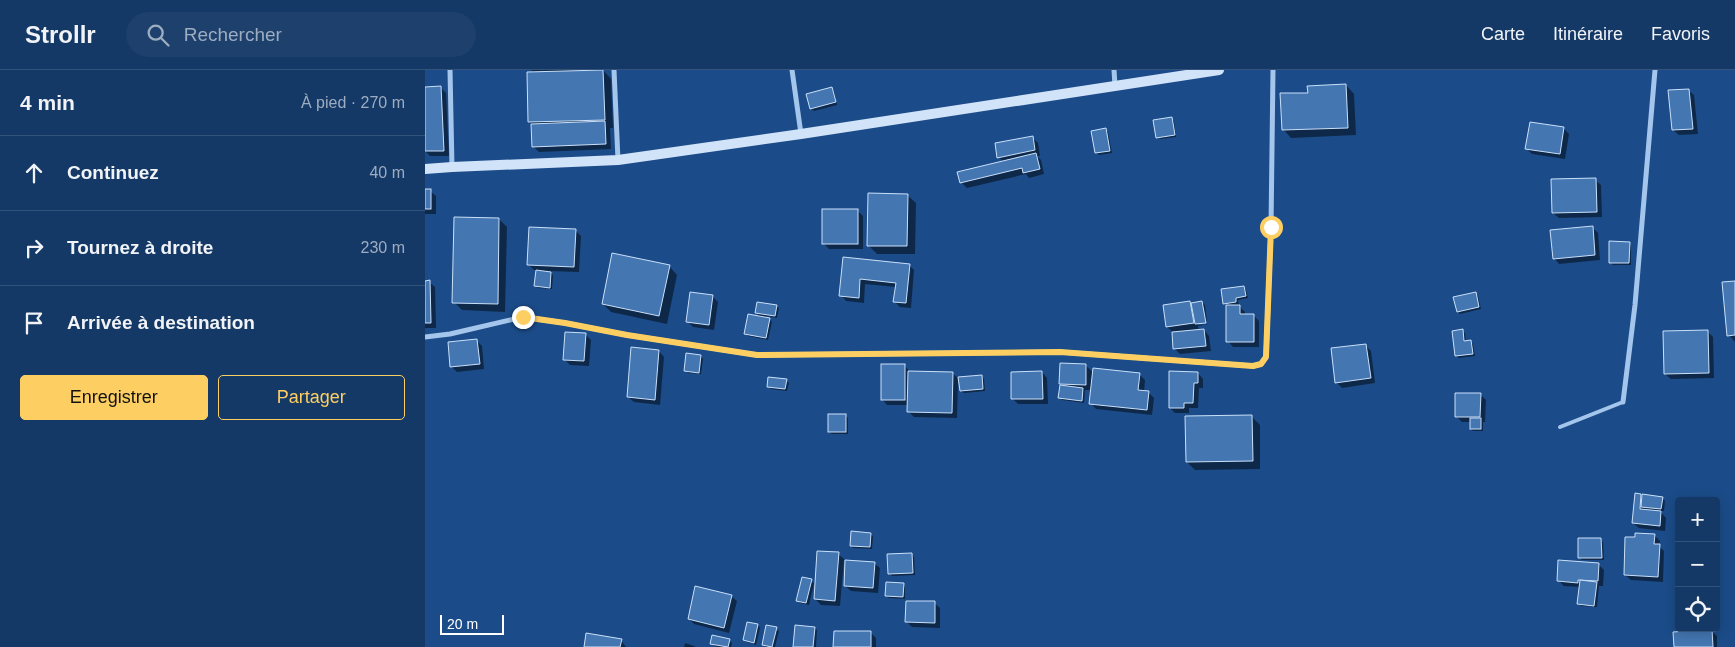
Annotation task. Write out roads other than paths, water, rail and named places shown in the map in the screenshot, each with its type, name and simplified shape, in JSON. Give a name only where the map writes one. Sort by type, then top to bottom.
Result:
[{"type":"street","points":[[450,70],[452,167]]},
{"type":"street","points":[[615,70],[619,160]]},
{"type":"street","points":[[792,70],[801,134]]},
{"type":"street","points":[[1114,70],[1115,86]]},
{"type":"street","points":[[425,170],[452,167],[619,160],[1219,70]]},
{"type":"street","points":[[425,337],[450,334],[523,317],[636,337],[757,355],[1060,352],[1253,366],[1261,364],[1266,357],[1271,227],[1273,70]]},
{"type":"street","points":[[1623,402],[1635,305],[1655,70]]},
{"type":"lane","points":[[1560,427],[1623,402]]}]
